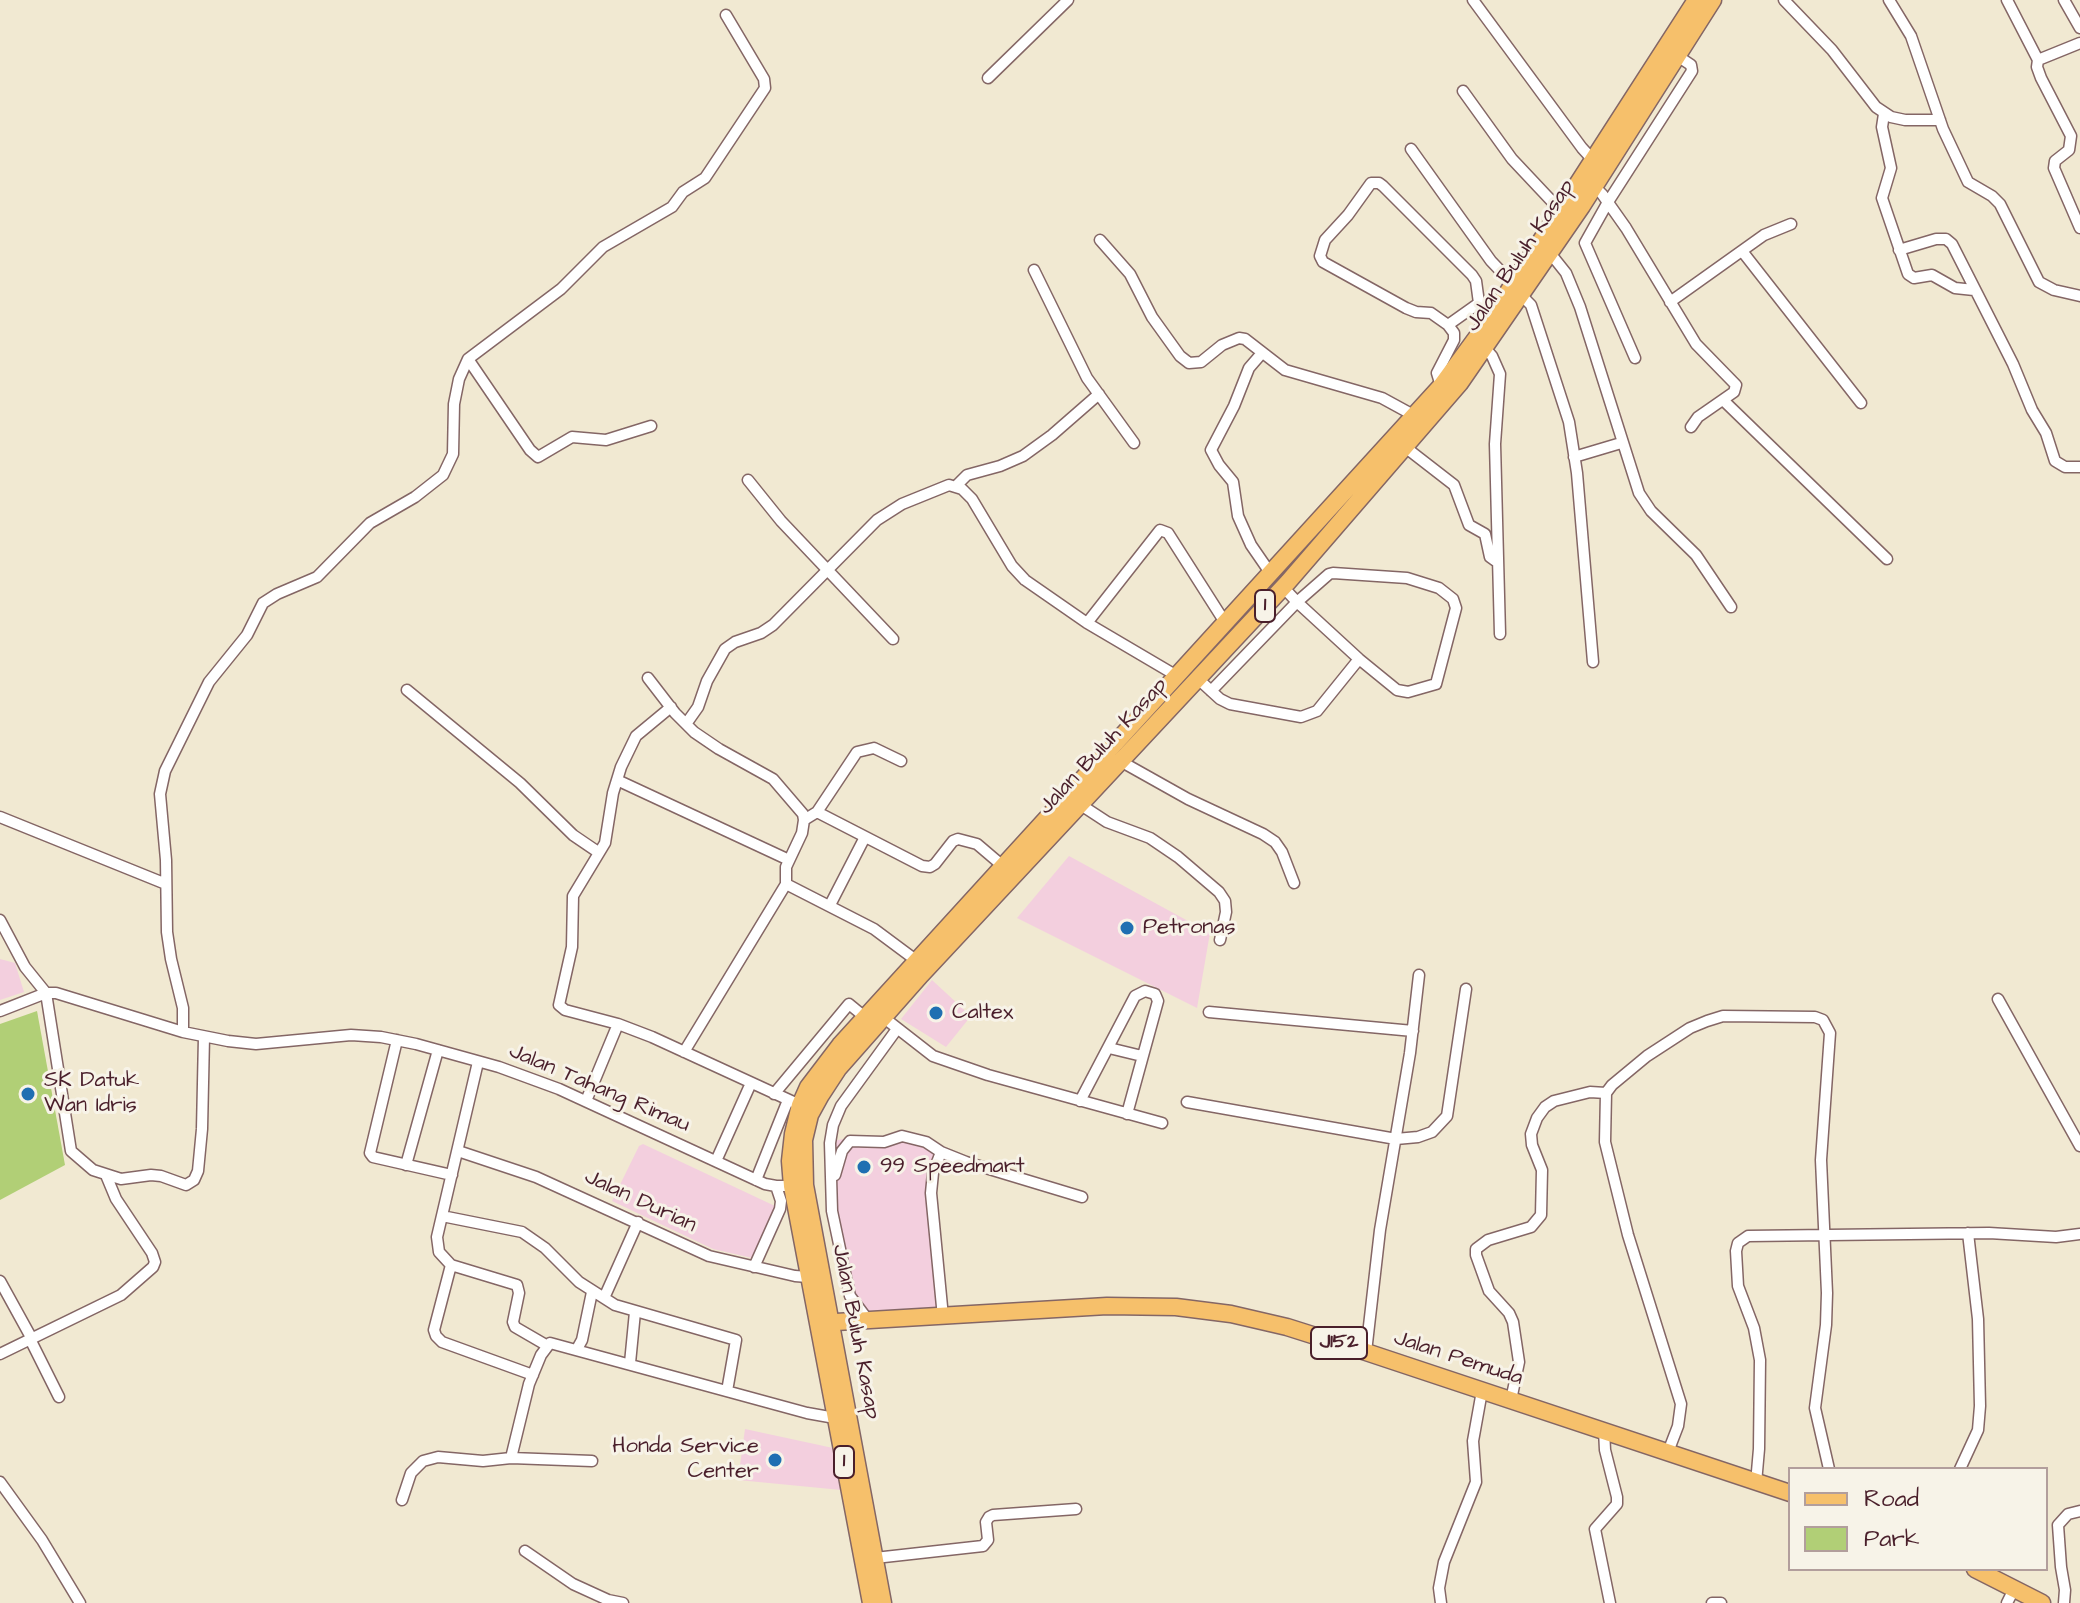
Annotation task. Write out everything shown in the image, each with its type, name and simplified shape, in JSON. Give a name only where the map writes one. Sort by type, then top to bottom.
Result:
[{"type":"main road","name":"Jalan Buluh Kasap","points":[[883,1603],[825,1322],[791,1186],[810,1115],[838,1069],[883,1017],[1122,762],[1197,678],[1259,600],[1405,447],[1485,348],[1560,210],[1696,0]]},
{"type":"main road","name":"Jalan Buluh Kasap","points":[[1281,576],[1441,386],[1493,315],[1550,253],[1713,0]]},
{"type":"main road","name":"Jalan Buluh Kasap","points":[[871,1603],[835,1418],[825,1322],[808,1277],[791,1186],[794,1102],[917,961],[1177,676],[1226,624],[1259,600]]},
{"type":"main road","name":"Jalan Pemuda","points":[[825,1322],[1107,1306],[1206,1310],[1287,1327],[1788,1492]]},
{"type":"main road","points":[[1978,1571],[2010,1596],[2042,1603]]},
{"type":"street","points":[[988,78],[1068,0]]},
{"type":"street","points":[[1473,0],[1593,160]]},
{"type":"street","points":[[1784,0],[1832,50],[1867,99],[1884,114],[1905,120],[1940,120]]},
{"type":"street","points":[[1889,0],[1914,45],[1940,120],[1968,182],[2000,204],[2036,279],[2054,290],[2080,296]]},
{"type":"street","points":[[2007,0],[2038,60],[2041,78],[2071,136],[2069,150],[2055,161],[2054,168],[2080,228]]},
{"type":"street","points":[[2064,0],[2080,28]]},
{"type":"street","points":[[183,1032],[184,1013],[167,932],[160,794],[168,765],[209,682],[247,635],[263,603],[317,577],[370,523],[425,491],[443,475],[453,454],[454,404],[459,379],[468,359],[561,289],[603,247],[672,207],[683,192],[705,178],[765,88],[764,79],[726,15]]},
{"type":"street","points":[[2038,60],[2080,43]]},
{"type":"street","points":[[1635,358],[1585,243],[1692,71],[1691,65],[1676,55]]},
{"type":"street","points":[[1463,91],[1512,159],[1560,210]]},
{"type":"street","points":[[1884,114],[1882,127],[1891,168],[1882,198],[1910,277],[1932,275],[1955,288],[1974,290]]},
{"type":"street","points":[[1411,149],[1491,261],[1531,305],[1569,422],[1593,662]]},
{"type":"street","points":[[1441,386],[1437,373],[1454,340],[1454,333],[1448,325],[1431,313],[1406,308],[1323,262],[1320,256],[1322,245],[1371,183],[1383,186],[1472,275],[1476,281],[1479,303],[1493,315]]},
{"type":"street","points":[[1594,186],[1608,202],[1701,352],[1736,385],[1734,392],[1698,417],[1691,427]]},
{"type":"street","points":[[1670,302],[1764,235],[1791,224]]},
{"type":"street","points":[[1899,250],[1936,239],[1950,241],[2046,433],[2055,461],[2065,467],[2080,467]]},
{"type":"street","points":[[1100,240],[1130,274],[1152,317],[1184,361],[1194,364],[1201,362],[1234,338],[1245,339],[1285,370],[1382,398],[1415,416]]},
{"type":"street","points":[[1742,251],[1861,403]]},
{"type":"street","points":[[1550,253],[1566,273],[1580,307],[1639,493],[1651,511],[1696,555],[1731,607]]},
{"type":"street","points":[[1034,270],[1087,378],[1134,443]]},
{"type":"street","points":[[1448,325],[1479,303]]},
{"type":"street","points":[[1485,348],[1500,374],[1495,423],[1500,634]]},
{"type":"street","points":[[1211,691],[1297,602],[1329,574],[1416,580],[1439,588],[1456,603],[1433,686],[1402,692],[1359,659],[1297,602],[1281,576],[1251,545],[1238,516],[1233,482],[1211,450],[1249,368],[1262,353]]},
{"type":"street","points":[[468,359],[530,450],[538,457],[572,437],[606,440],[651,426]]},
{"type":"street","points":[[686,724],[698,707],[707,681],[725,649],[773,625],[866,529],[891,510],[939,487],[956,486],[967,475],[1023,456],[1099,394]]},
{"type":"street","points":[[1723,400],[1887,559]]},
{"type":"street","points":[[1574,457],[1621,443]]},
{"type":"street","points":[[1405,447],[1454,485],[1469,525],[1485,534],[1490,557],[1497,562]]},
{"type":"street","points":[[748,480],[767,505],[893,639]]},
{"type":"street","points":[[956,486],[972,499],[1019,573],[1040,592],[1177,676]]},
{"type":"street","points":[[1087,623],[1160,530],[1168,533],[1226,624]]},
{"type":"street","points":[[1197,678],[1230,704],[1291,716],[1309,715],[1317,711],[1359,659]]},
{"type":"street","points":[[648,678],[686,724],[705,741],[773,779],[803,814],[804,820],[802,833],[784,876],[786,884],[684,1052]]},
{"type":"street","points":[[407,690],[520,783],[573,835],[598,852]]},
{"type":"street","points":[[671,707],[636,736],[617,780],[608,830],[573,896],[572,947],[559,1003],[565,1010],[618,1024],[794,1102],[756,1180]]},
{"type":"street","points":[[804,820],[817,812],[857,752],[874,748],[901,761]]},
{"type":"street","points":[[1122,762],[1275,842],[1294,883]]},
{"type":"street","points":[[617,780],[789,860]]},
{"type":"street","points":[[1081,805],[1107,822],[1150,838],[1219,892],[1225,901],[1226,912],[1220,940]]},
{"type":"street","points":[[817,812],[913,862],[930,867],[953,841],[965,839],[977,844],[1004,867]]},
{"type":"street","points":[[0,817],[166,884]]},
{"type":"street","points":[[830,905],[865,837]]},
{"type":"street","points":[[786,884],[874,929],[917,961]]},
{"type":"street","points":[[0,920],[25,967],[46,993],[71,1151],[82,1163],[106,1175],[128,1179],[161,1176],[186,1185],[194,1180],[198,1171],[202,1129],[204,1037]]},
{"type":"street","points":[[1366,1352],[1380,1230],[1413,1031],[1419,975]]},
{"type":"street","points":[[1187,1102],[1396,1139],[1432,1132],[1447,1116],[1466,989]]},
{"type":"street","points":[[1080,1101],[1135,996],[1145,991],[1155,994],[1158,1001],[1127,1114]]},
{"type":"street","points":[[0,1011],[46,993]]},
{"type":"street","name":"Jalan Tahang Rimau","points":[[46,993],[66,995],[204,1037],[256,1044],[339,1035],[397,1040],[438,1050],[523,1074],[756,1180],[791,1186]]},
{"type":"street","points":[[1998,999],[2080,1146]]},
{"type":"street","points":[[774,1094],[849,1004],[866,1018]]},
{"type":"street","points":[[1209,1012],[1413,1031]]},
{"type":"street","points":[[1668,1452],[1678,1426],[1681,1404],[1628,1235],[1605,1142],[1606,1093],[1647,1056],[1690,1028],[1707,1021],[1733,1016],[1800,1016],[1823,1020],[1830,1033],[1821,1160],[1826,1325],[1815,1408],[1829,1467]]},
{"type":"street","points":[[883,1017],[933,1056],[1162,1123]]},
{"type":"street","points":[[586,1101],[618,1024]]},
{"type":"street","points":[[868,1320],[850,1296],[832,1211],[830,1143],[841,1106],[897,1029]]},
{"type":"street","points":[[397,1040],[369,1148],[373,1157],[452,1175]]},
{"type":"street","points":[[1109,1048],[1142,1056]]},
{"type":"street","points":[[406,1165],[438,1050]]},
{"type":"street","points":[[478,1062],[437,1237],[439,1252],[451,1265],[517,1285],[515,1327],[546,1345],[556,1342],[807,1413],[835,1418]]},
{"type":"street","points":[[716,1161],[751,1083]]},
{"type":"street","points":[[1511,1400],[1519,1362],[1513,1322],[1489,1291],[1476,1249],[1488,1240],[1531,1227],[1541,1215],[1542,1170],[1531,1134],[1545,1107],[1554,1101],[1590,1092],[1606,1093]]},
{"type":"street","points":[[832,1186],[842,1151],[850,1141],[884,1142],[902,1136],[926,1142],[941,1152],[1082,1197]]},
{"type":"street","name":"Jalan Durian","points":[[458,1151],[526,1173],[709,1256],[808,1277]]},
{"type":"street","points":[[941,1152],[933,1173],[931,1193],[943,1317]]},
{"type":"street","points":[[0,1354],[121,1295],[153,1267],[155,1262],[116,1199],[106,1175]]},
{"type":"street","points":[[754,1267],[781,1201],[791,1186]]},
{"type":"street","points":[[442,1216],[522,1232],[545,1248],[592,1292],[635,1312],[736,1340],[727,1391]]},
{"type":"street","points":[[604,1298],[638,1222]]},
{"type":"street","points":[[1961,1467],[1978,1430],[1980,1406],[1978,1319],[1968,1233]]},
{"type":"street","points":[[1756,1483],[1760,1360],[1754,1328],[1738,1286],[1738,1243],[1748,1236],[2012,1233],[2056,1237],[2080,1234]]},
{"type":"street","points":[[451,1265],[434,1330],[436,1336],[455,1347],[533,1375]]},
{"type":"street","points":[[0,1281],[59,1397]]},
{"type":"street","points":[[577,1349],[582,1340],[592,1292]]},
{"type":"street","points":[[630,1363],[635,1312]]},
{"type":"street","points":[[511,1458],[533,1375],[546,1345]]},
{"type":"street","points":[[1441,1603],[1439,1588],[1444,1562],[1476,1482],[1473,1441],[1482,1391]]},
{"type":"street","points":[[1604,1430],[1605,1450],[1617,1504],[1597,1522],[1595,1529],[1610,1603]]},
{"type":"street","points":[[402,1500],[411,1473],[423,1461],[438,1457],[483,1461],[511,1458],[592,1461]]},
{"type":"street","points":[[0,1482],[42,1540],[80,1603]]},
{"type":"street","points":[[875,1558],[983,1546],[988,1540],[986,1522],[993,1515],[1076,1509]]},
{"type":"street","points":[[2064,1603],[2058,1525],[2068,1514],[2080,1511]]},
{"type":"street","points":[[525,1551],[573,1584],[608,1600],[623,1603]]},
{"type":"street","points":[[1712,1603],[1721,1603]]},
{"type":"shaded area","points":[[1069,856],[1210,933],[1197,1008],[1017,918]]},
{"type":"shaded area","points":[[0,959],[15,963],[24,992],[0,1000]]},
{"type":"shaded area","points":[[932,980],[971,1016],[946,1047],[901,1019]]},
{"type":"shaded area","points":[[854,1137],[933,1141],[946,1150],[937,1172],[934,1196],[947,1313],[849,1314],[828,1213],[827,1142]]},
{"type":"shaded area","points":[[643,1144],[775,1206],[752,1258],[713,1249],[612,1201],[639,1146]]},
{"type":"shaded area","points":[[745,1429],[833,1448],[841,1490],[738,1480]]},
{"type":"green space","name":"SK Datuk Wan Idris","points":[[37,1011],[65,1165],[0,1200],[0,1024]]},
{"type":"place","name":"Petronas","points":[[1127,928]]},
{"type":"place","name":"Caltex","points":[[936,1013]]},
{"type":"place","name":"SK Datuk Wan Idris","points":[[28,1094]]},
{"type":"place","name":"99 Speedmart","points":[[864,1167]]},
{"type":"place","name":"Honda Service Center","points":[[775,1460]]}]
